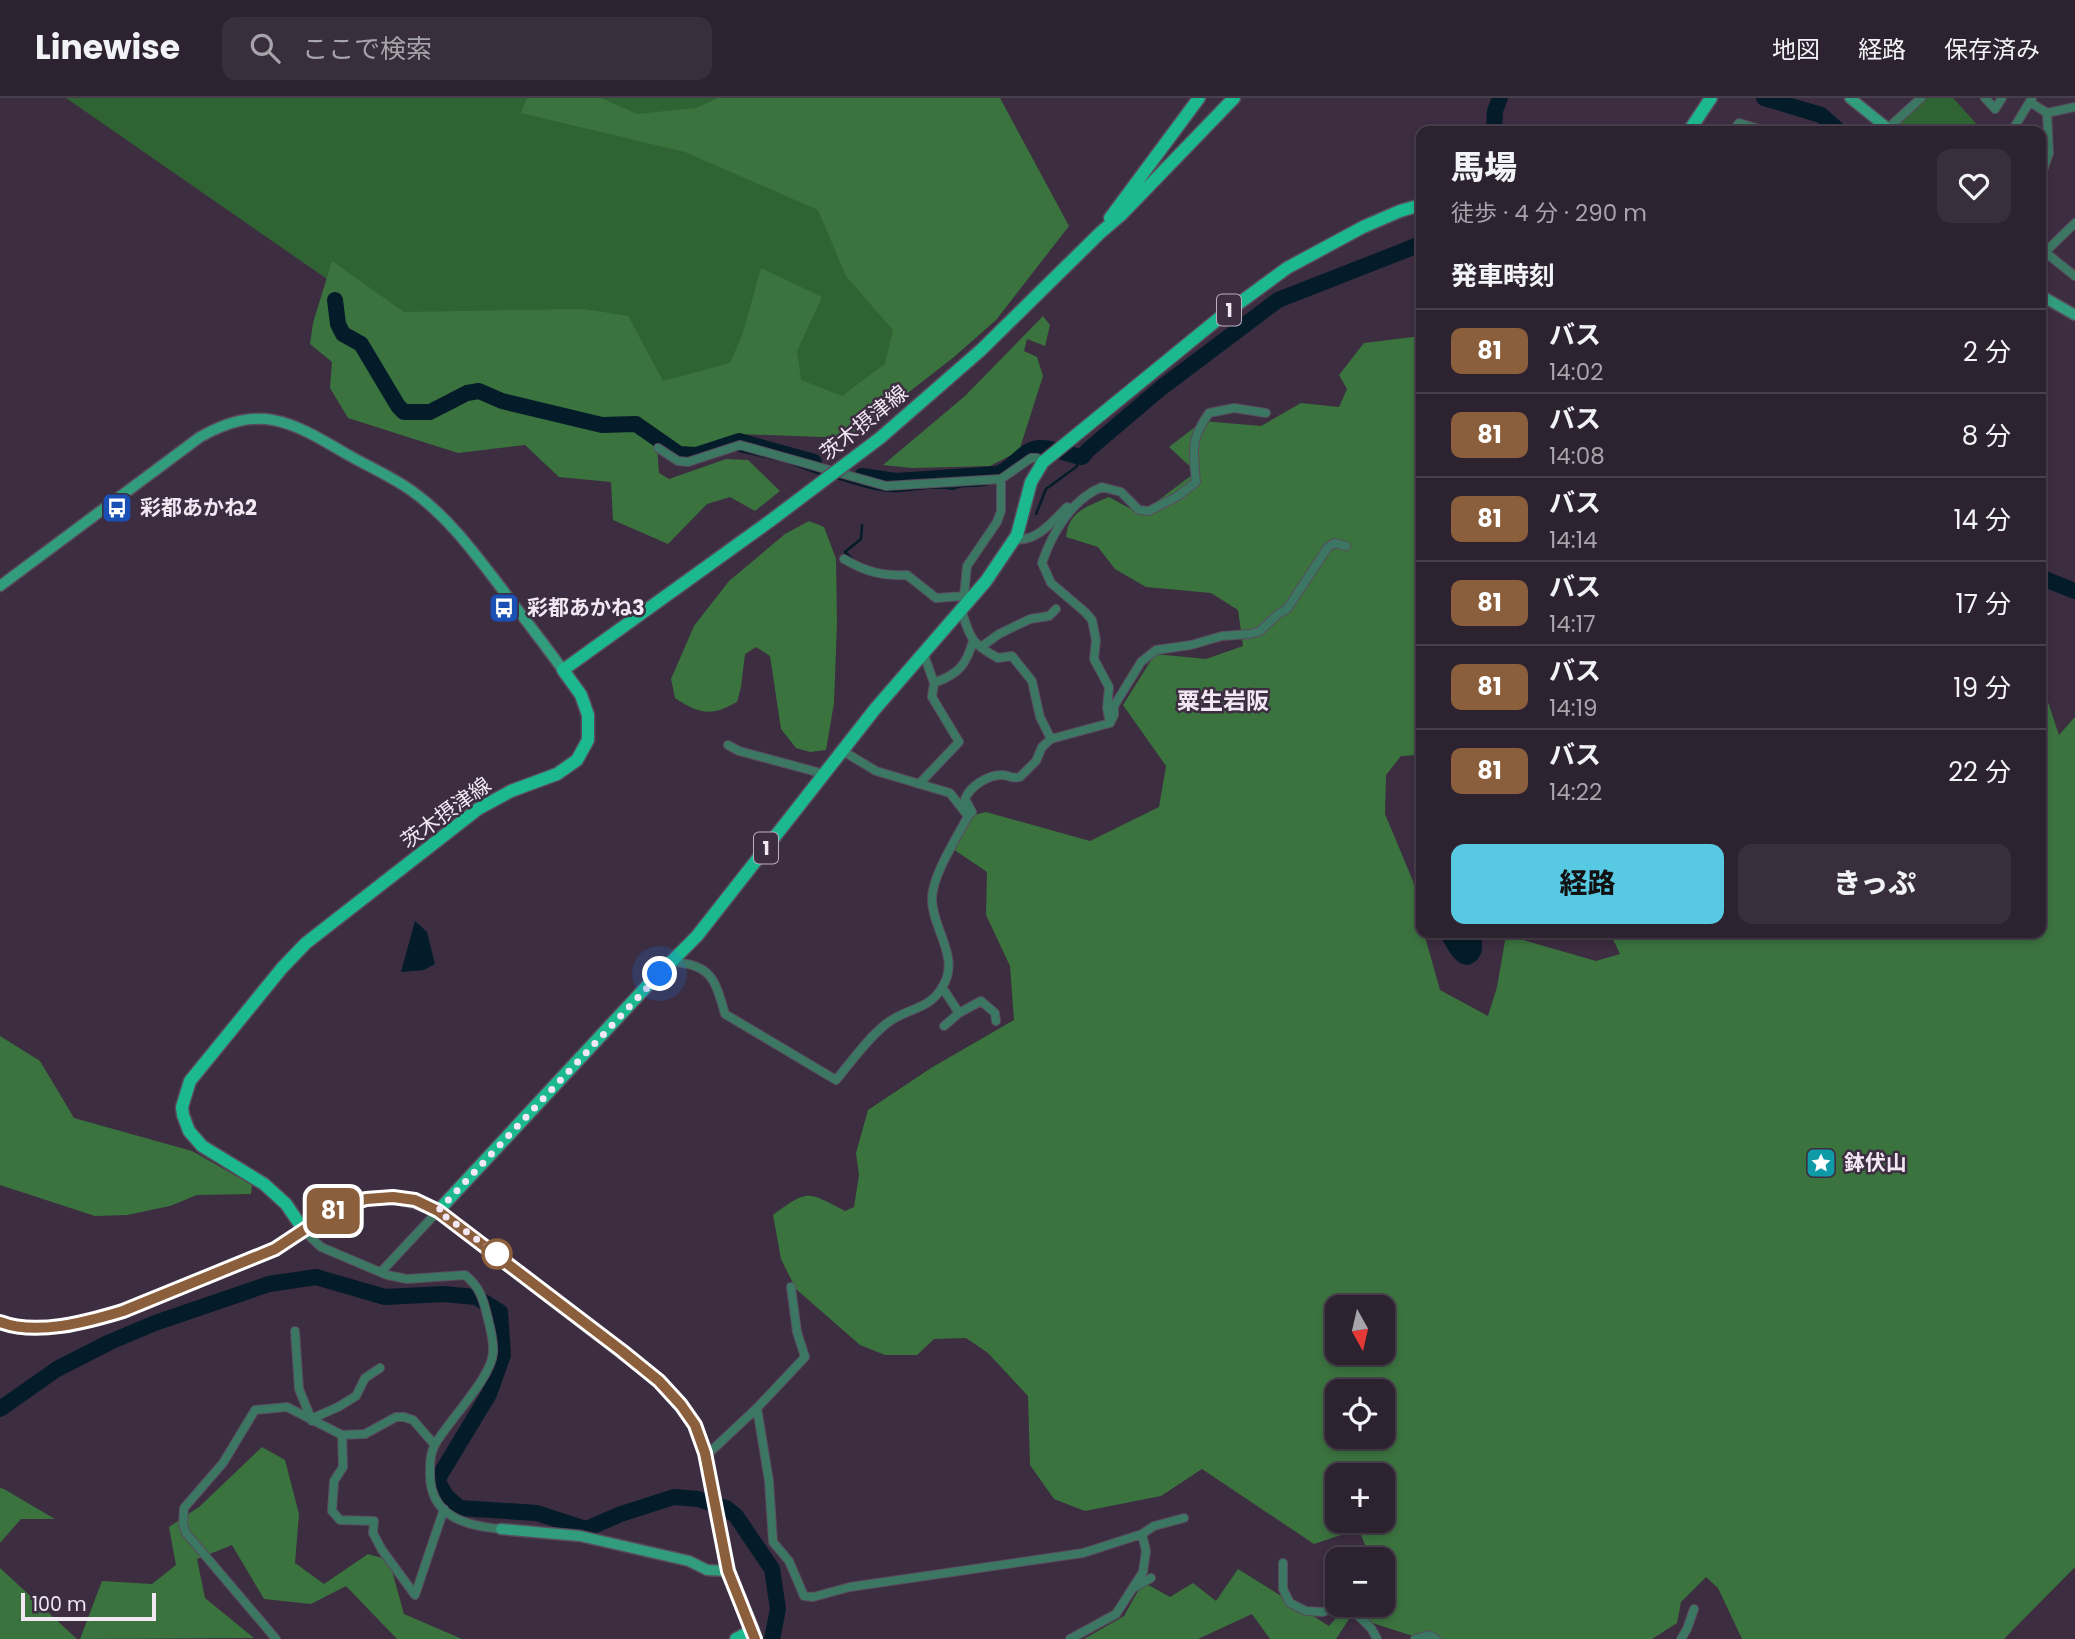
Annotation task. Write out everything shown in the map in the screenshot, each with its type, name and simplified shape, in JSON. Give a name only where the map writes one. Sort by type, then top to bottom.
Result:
[{"type":"main road","name":"茨木摂津線","points":[[1100,233],[1199,98]]},
{"type":"main road","name":"茨木摂津線","points":[[305,1232],[286,1204],[264,1184],[202,1146],[189,1131],[182,1107],[190,1081],[274,978],[306,943],[478,809],[511,791],[558,774],[577,760],[588,740],[588,715],[580,695],[563,670],[880,438],[1023,311],[1234,98]]},
{"type":"main road","points":[[1692,126],[1710,100]]},
{"type":"main road","name":"1","points":[[438,1211],[647,986],[697,936],[965,597],[986,581],[1015,539],[1021,526],[1031,482],[1050,455],[1223,315],[1287,268],[1363,227],[1416,206]]},
{"type":"main road","points":[[305,1232],[337,1208],[366,1199],[393,1197],[415,1200],[438,1211],[659,1381],[695,1425],[705,1453],[728,1571],[754,1635],[736,1639]]},
{"type":"street","points":[[1850,98],[1884,126]]},
{"type":"street","points":[[1893,126],[1921,98]]},
{"type":"street","points":[[1985,98],[1995,109],[2002,98]]},
{"type":"street","points":[[2015,126],[2031,100],[2047,113],[2049,148],[2046,158]]},
{"type":"street","points":[[2047,113],[2075,107]]},
{"type":"street","points":[[2046,252],[2075,223]]},
{"type":"street","points":[[2046,257],[2072,274],[2075,264]]},
{"type":"street","points":[[2046,298],[2075,315]]},
{"type":"street","points":[[1110,723],[1107,708],[1110,687],[1094,659],[1096,640],[1092,620],[1051,583],[1042,563],[1056,530],[1072,509],[1102,487],[1121,492],[1139,509],[1149,511],[1178,496],[1196,482],[1193,453],[1196,431],[1209,413],[1234,408],[1266,413]]},
{"type":"street","points":[[0,586],[200,437],[220,426],[240,420],[263,418],[285,422],[307,431],[412,491],[465,540],[563,670]]},
{"type":"street","points":[[659,448],[683,462],[740,445],[886,486],[1001,479],[1031,458],[1050,455]]},
{"type":"street","points":[[1001,479],[1001,511],[968,565],[965,597],[967,632],[973,641],[998,659],[1012,656],[1032,681],[1040,717],[1051,739]]},
{"type":"street","points":[[1015,539],[1022,540],[1046,529],[1067,507],[1072,509]]},
{"type":"street","points":[[672,962],[692,963],[706,969],[718,989],[725,1014],[836,1080],[887,1023],[935,1000],[947,979],[949,957],[936,923],[932,898],[938,876],[972,812],[965,799],[967,793],[988,777],[1003,775],[1020,778],[1051,739],[1110,723],[1114,706],[1141,662],[1156,650],[1260,631],[1287,609],[1328,547],[1334,543],[1346,546]]},
{"type":"street","points":[[844,559],[867,571],[895,577],[907,575],[922,589],[938,598],[965,597]]},
{"type":"street","points":[[981,647],[999,634],[1030,619],[1049,616],[1056,609]]},
{"type":"street","points":[[934,683],[959,671],[969,655],[973,641]]},
{"type":"street","points":[[919,784],[959,741],[932,697],[934,683],[923,652]]},
{"type":"street","points":[[728,745],[739,751],[817,772],[821,776]]},
{"type":"street","points":[[844,751],[876,771],[950,793],[968,816]]},
{"type":"street","points":[[942,987],[959,1013]]},
{"type":"street","points":[[944,1026],[959,1013],[981,1001],[995,1013],[996,1021]]},
{"type":"street","points":[[382,1272],[438,1211]]},
{"type":"street","points":[[0,1322],[17,1329],[99,1319],[275,1249],[305,1232],[321,1247],[382,1272],[407,1279],[465,1275],[472,1280],[483,1297],[493,1354],[480,1381],[435,1444],[430,1468],[430,1488],[444,1509],[456,1520],[478,1527],[580,1536],[689,1561],[707,1570],[728,1571]]},
{"type":"street","points":[[705,1453],[710,1452],[757,1408],[805,1357],[797,1332],[791,1287]]},
{"type":"street","points":[[295,1331],[299,1389],[312,1420]]},
{"type":"street","points":[[312,1420],[356,1396],[365,1378],[380,1368]]},
{"type":"street","points":[[276,1639],[186,1533],[183,1524],[184,1508],[223,1463],[255,1410],[287,1407],[342,1435],[365,1434],[396,1417],[404,1417],[413,1420],[435,1444]]},
{"type":"street","points":[[757,1408],[769,1480],[774,1542],[789,1561],[804,1595],[813,1597],[850,1587],[1083,1553],[1142,1534],[1154,1526],[1184,1518]]},
{"type":"street","points":[[342,1435],[343,1467],[334,1481],[332,1511],[340,1520],[374,1521],[373,1533],[382,1550],[415,1595],[444,1509]]},
{"type":"street","points":[[1070,1639],[1116,1614],[1143,1572],[1146,1551],[1142,1534]]},
{"type":"street","points":[[1283,1563],[1283,1589],[1290,1602],[1306,1611],[1325,1611]]},
{"type":"street","points":[[1132,1590],[1151,1578]]},
{"type":"street","points":[[1681,1639],[1688,1629],[1694,1609]]},
{"type":"street","points":[[1360,1617],[1371,1628],[1377,1639]]},
{"type":"street","points":[[1415,1639],[1429,1635],[1436,1639]]},
{"type":"green space","points":[[66,98],[737,98],[855,210],[917,288],[867,408],[481,361],[327,279]]},
{"type":"green space","points":[[527,98],[601,98],[637,114],[696,108],[718,98],[1000,98],[1069,226],[996,320],[954,357],[850,438],[739,434],[697,452],[657,447],[659,473],[669,479],[726,459],[748,460],[780,491],[755,511],[730,497],[707,504],[668,544],[613,520],[611,482],[559,477],[525,445],[458,453],[348,418],[330,388],[332,362],[310,344],[313,323],[332,261],[404,312],[584,309],[628,316],[663,381],[730,363],[743,333],[761,268],[822,297],[797,351],[801,380],[842,396],[885,364],[893,330],[846,276],[818,210],[685,152],[521,113]]},
{"type":"green space","points":[[1927,98],[1953,98],[1978,126],[1899,126]]},
{"type":"green space","points":[[1043,316],[1050,325],[1045,346],[1027,339],[1024,351],[1037,357],[1043,376],[1019,451],[990,466],[912,468],[883,465],[965,396]]},
{"type":"green space","points":[[1416,337],[1416,755],[1401,756],[1386,775],[1385,814],[1413,881],[1416,895],[1416,938],[1425,938],[1440,990],[1488,1016],[1497,987],[1505,938],[1516,938],[1596,961],[1620,954],[1612,938],[2046,938],[2046,696],[2059,735],[2075,717],[2075,1567],[2004,1639],[1742,1639],[1718,1588],[1706,1577],[1681,1602],[1677,1623],[1652,1639],[1422,1639],[1354,1617],[1395,1617],[1395,1547],[1366,1547],[1360,1533],[1395,1533],[1395,1463],[1325,1463],[1325,1533],[1347,1533],[1314,1544],[1202,1469],[1161,1496],[1085,1511],[1054,1499],[1030,1465],[1028,1396],[988,1353],[966,1338],[934,1339],[917,1355],[885,1355],[860,1345],[796,1289],[781,1259],[773,1215],[801,1197],[808,1196],[845,1211],[854,1207],[859,1175],[856,1153],[868,1110],[931,1068],[1014,1020],[1010,966],[986,915],[987,872],[953,849],[970,816],[986,812],[1090,841],[1159,807],[1166,766],[1123,705],[1155,654],[1206,659],[1243,646],[1238,610],[1211,593],[1146,587],[1115,569],[1098,547],[1066,537],[1071,521],[1080,511],[1109,497],[1140,514],[1196,472],[1169,447],[1203,421],[1261,426],[1301,403],[1339,407],[1347,389],[1339,375],[1364,343]]},
{"type":"green space","points":[[809,521],[824,527],[836,559],[837,624],[834,703],[826,750],[810,752],[796,748],[781,729],[770,656],[756,647],[745,654],[737,702],[719,710],[705,712],[675,698],[671,679],[694,626],[729,581],[785,534]]},
{"type":"green space","points":[[0,1036],[40,1061],[74,1118],[192,1151],[252,1185],[251,1194],[197,1195],[170,1206],[127,1215],[95,1216],[0,1185]]},
{"type":"green space","points":[[262,1447],[285,1460],[299,1514],[295,1563],[324,1584],[368,1554],[389,1560],[404,1614],[462,1639],[397,1639],[346,1586],[311,1604],[264,1599],[232,1545],[197,1559],[205,1598],[254,1638],[80,1639],[102,1581],[152,1584],[176,1565],[169,1527],[199,1507]]},
{"type":"green space","points":[[0,1488],[55,1519],[21,1519],[0,1543]]},
{"type":"green space","points":[[0,1568],[77,1639],[0,1639]]},
{"type":"green space","points":[[1238,1569],[1329,1626],[1337,1617],[1350,1617],[1336,1639],[1270,1639],[1252,1614],[1198,1639],[1084,1639],[1124,1616],[1143,1582],[1170,1597],[1193,1583],[1216,1601]]},
{"type":"water","points":[[415,921],[427,932],[435,964],[424,970],[401,972]]},
{"type":"water","points":[[1442,938],[1482,938],[1480,956],[1473,963],[1462,964],[1448,950]]},
{"type":"waterway","points":[[1494,126],[1495,111],[1500,98]]},
{"type":"waterway","points":[[1764,98],[1821,115],[1833,126]]},
{"type":"waterway","points":[[862,476],[896,481],[997,474],[1028,452],[1039,448],[1082,457],[1161,388],[1278,300],[1416,246]]},
{"type":"waterway","points":[[335,300],[338,324],[343,334],[361,344],[404,412],[430,412],[467,393],[479,391],[502,401],[602,425],[636,424],[679,454],[696,455],[739,441],[814,462]]},
{"type":"waterway","points":[[736,450],[780,460]]},
{"type":"waterway","points":[[1036,514],[1046,489],[1076,467],[1082,457]]},
{"type":"waterway","points":[[787,462],[823,475]]},
{"type":"waterway","points":[[836,478],[889,491],[953,489],[987,484]]},
{"type":"waterway","points":[[852,559],[845,552],[861,539],[862,525]]},
{"type":"waterway","points":[[2046,579],[2075,591]]},
{"type":"waterway","points":[[0,1409],[57,1369],[110,1342],[155,1323],[269,1284],[316,1277],[385,1297],[443,1294],[476,1297],[500,1312],[503,1355],[489,1394],[437,1480],[446,1496],[460,1508],[537,1513],[586,1529],[621,1514],[674,1497],[698,1499],[726,1508],[736,1516],[772,1569],[778,1609],[772,1639]]},
{"type":"bus line","name":"81","points":[[0,1322],[17,1329],[99,1319],[275,1249],[305,1232],[337,1208],[366,1199],[393,1197],[415,1200],[438,1211],[563,1305],[659,1381],[681,1405],[695,1425],[705,1453],[728,1571],[755,1639]]},
{"type":"place","name":"彩都あかね2","points":[[117,508]]},
{"type":"place","name":"彩都あかね3","points":[[504,608]]},
{"type":"place","name":"鉢伏山","points":[[1821,1163]]},
{"type":"district","name":"粟生岩阪","points":[[1223,701]]},
{"type":"route","points":[[497,1254],[438,1211],[660,974]]}]
